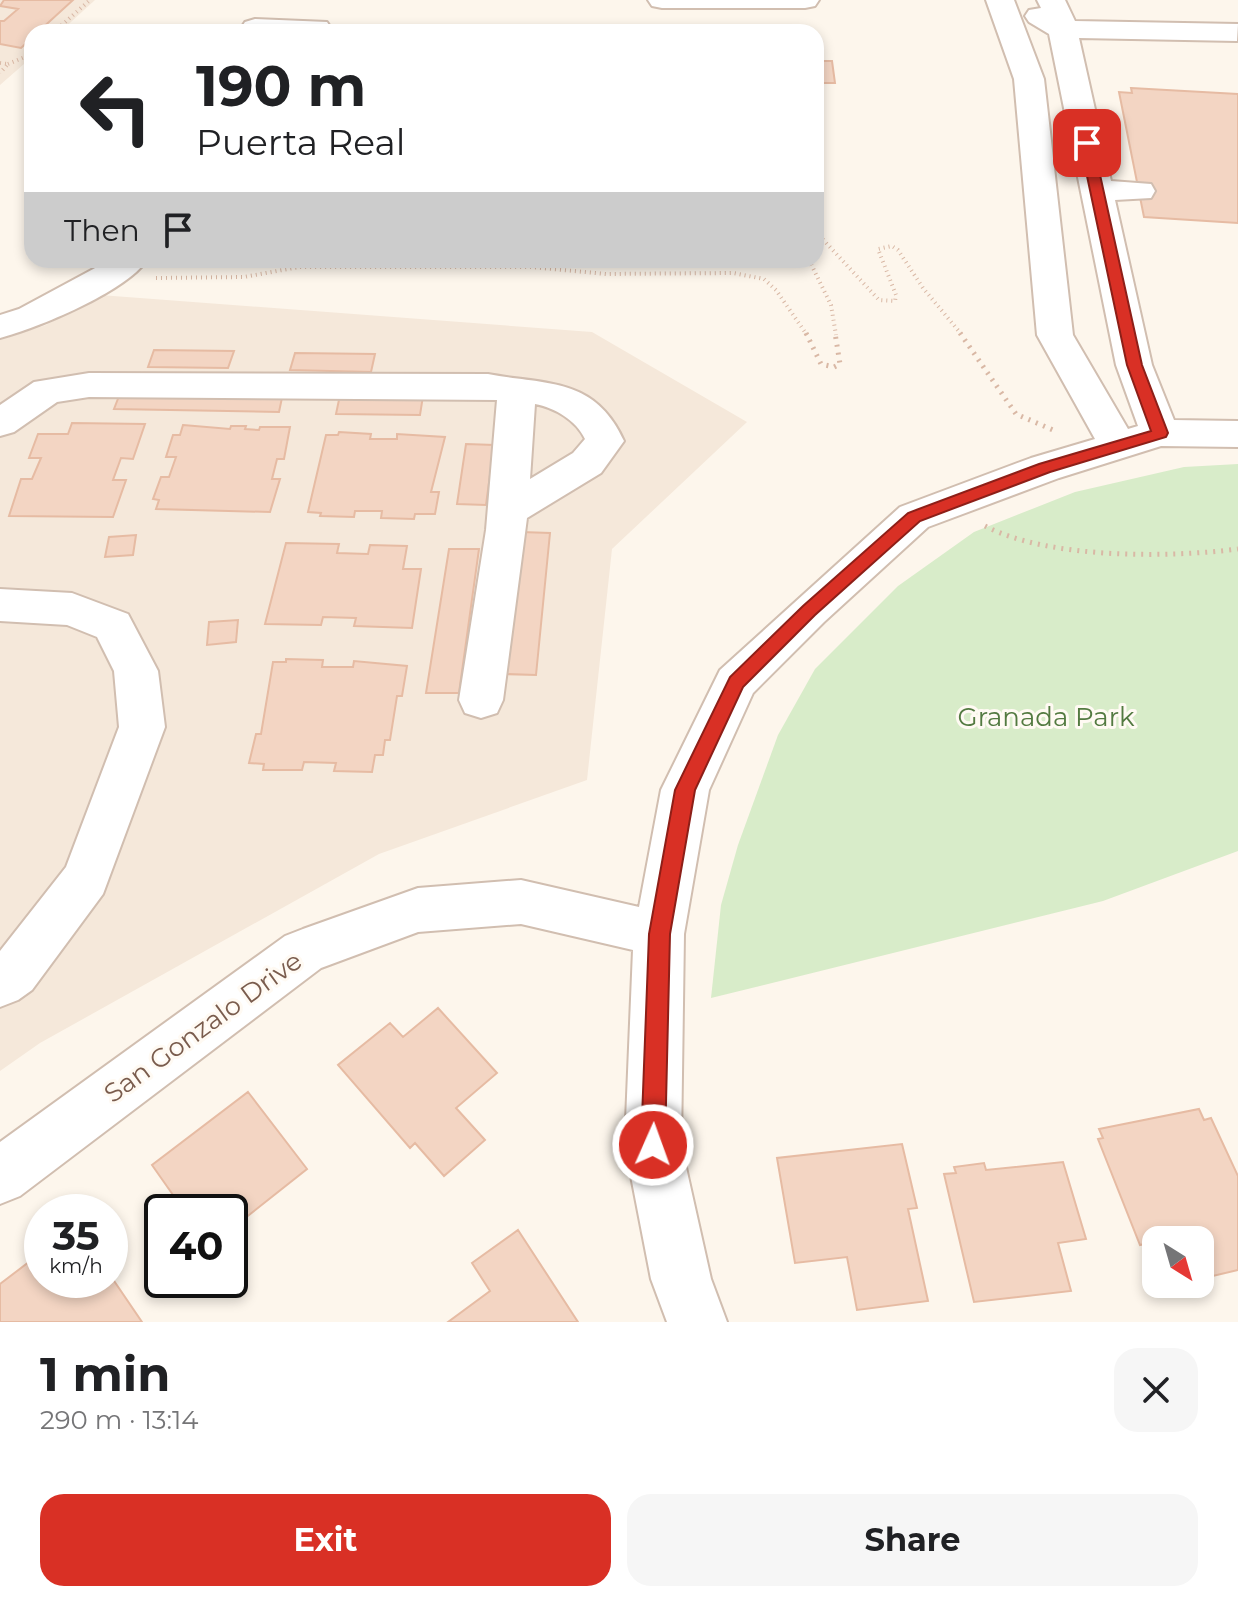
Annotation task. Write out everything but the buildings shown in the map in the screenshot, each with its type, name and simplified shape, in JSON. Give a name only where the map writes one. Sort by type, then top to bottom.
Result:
[{"type":"street","points":[[257,24],[264,0]]},
{"type":"street","points":[[662,0],[805,0]]},
{"type":"street","points":[[1000,0],[1029,79],[1055,335],[1128,434]]},
{"type":"street","points":[[1026,0],[1037,15],[1235,23]]},
{"type":"street","points":[[1057,15],[1134,365],[1128,434]]},
{"type":"street","points":[[1029,79],[1051,94],[1060,152],[1095,181],[1139,191]]},
{"type":"street","points":[[0,327],[32,317],[119,268]]},
{"type":"street","points":[[0,423],[47,391],[89,385],[533,388],[573,404],[600,424],[605,441],[587,463],[508,511]]},
{"type":"street","points":[[481,700],[508,511],[517,398],[509,390]]},
{"type":"street","points":[[697,1322],[681,1279],[653,1145],[659,934],[685,790],[736,682],[809,611],[914,517],[1128,434],[1238,434]]},
{"type":"street","points":[[0,605],[72,609],[113,626],[136,671],[142,727],[86,879],[14,973],[0,983]]},
{"type":"street","name":"San Gonzalo Drive","points":[[0,1176],[303,952],[418,910],[521,902],[659,934]]},
{"type":"path","points":[[63,24],[90,0]]},
{"type":"path","points":[[0,73],[8,64],[24,57]]},
{"type":"path","points":[[0,63],[8,64]]},
{"type":"path","points":[[824,241],[879,300],[887,302],[895,301],[896,295],[878,249],[884,245],[898,250],[923,288],[971,346],[1016,414],[1054,431],[1128,434]]},
{"type":"path","points":[[131,268],[143,277],[162,279],[244,277],[294,268]]},
{"type":"path","points":[[542,268],[606,274],[733,273],[764,279],[776,290],[802,326],[821,364],[834,367],[840,364],[831,305],[813,268]]},
{"type":"path","points":[[957,501],[990,531],[1018,539],[1086,550],[1142,554],[1218,553],[1238,549]]},
{"type":"shaded area","points":[[0,0],[95,0],[69,24],[24,24],[24,64],[0,85]]},
{"type":"shaded area","points":[[100,295],[592,332],[747,422],[612,549],[587,780],[379,854],[40,1043],[0,1071],[0,340],[46,325]]},
{"type":"green space","name":"Granada Park","points":[[1238,464],[1238,851],[1103,901],[711,998],[721,905],[738,845],[778,735],[815,669],[898,586],[974,532],[1075,492],[1184,467]]},
{"type":"route","points":[[653,1145],[659,934],[685,790],[736,682],[809,611],[914,517],[1045,468],[1160,433],[1134,365],[1087,143]]}]
